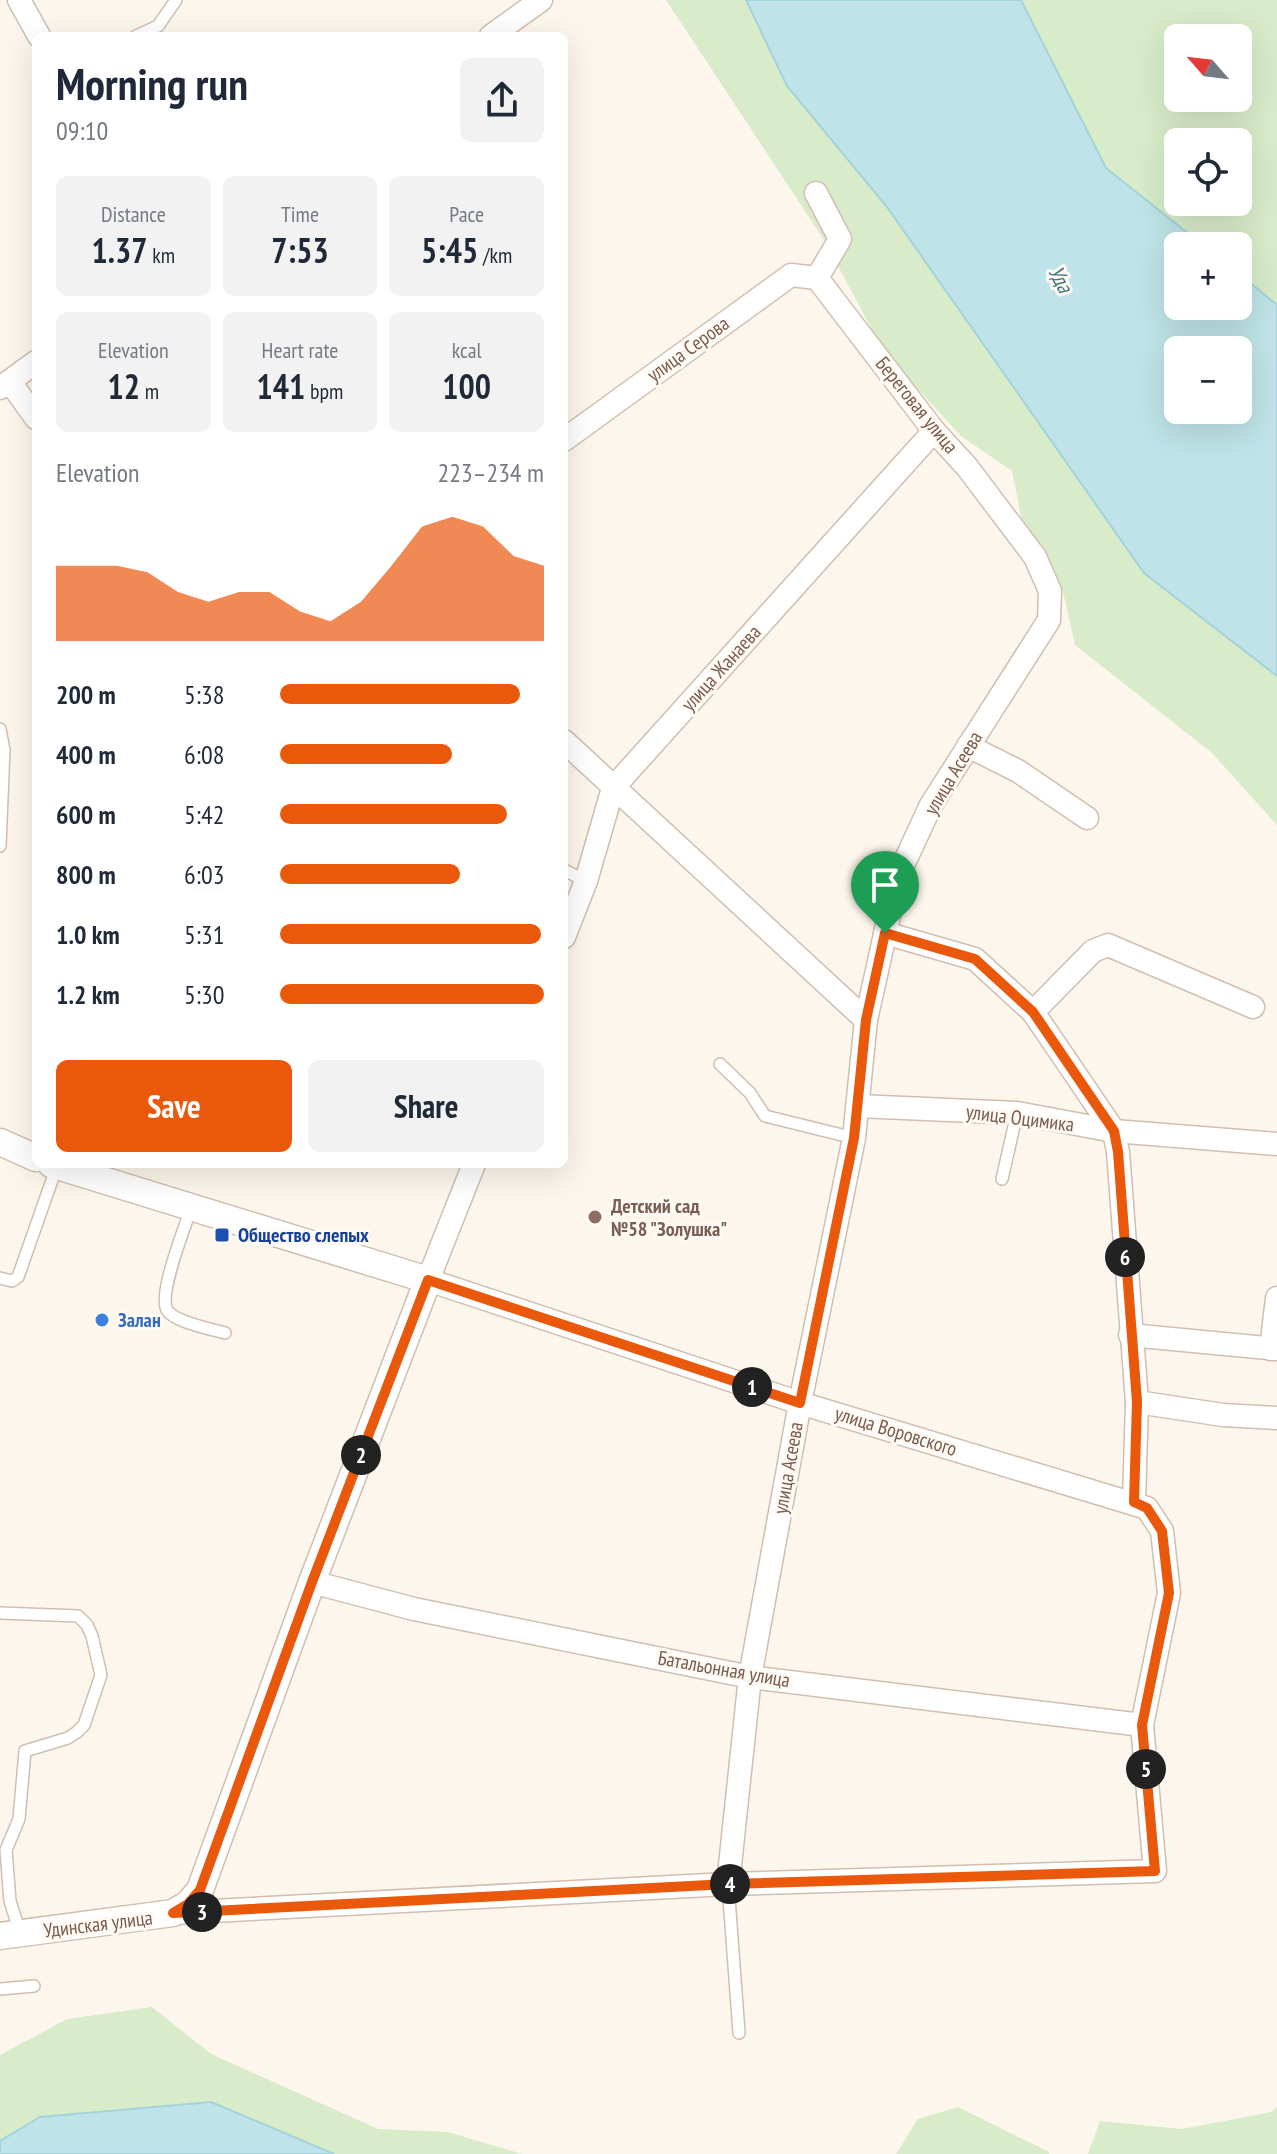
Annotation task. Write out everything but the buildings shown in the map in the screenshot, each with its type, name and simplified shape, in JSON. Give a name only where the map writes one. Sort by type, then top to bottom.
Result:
[{"type":"street","points":[[19,0],[37,32]]},
{"type":"street","points":[[497,32],[541,0]]},
{"type":"street","points":[[816,193],[840,239],[817,278]]},
{"type":"street","name":"улица Серова","points":[[568,437],[791,275],[817,278]]},
{"type":"street","name":"Береговая улица","points":[[817,278],[1035,557],[1050,591],[1049,620]]},
{"type":"street","points":[[32,365],[5,385],[32,414]]},
{"type":"street","name":"улица Жанаева","points":[[568,927],[586,881],[613,788],[934,431]]},
{"type":"street","name":"улица Асеева","points":[[728,1884],[750,1677],[800,1403],[854,1138],[866,1020],[898,876],[931,805],[1049,620]]},
{"type":"street","points":[[568,745],[866,1020]]},
{"type":"street","points":[[968,746],[1018,771],[1087,818]]},
{"type":"street","points":[[885,933],[975,959],[1033,1012],[1114,1131],[1137,1402],[1140,1505],[1162,1531],[1169,1593],[1142,1725]]},
{"type":"street","points":[[1033,1012],[1093,951],[1108,945],[1253,1007]]},
{"type":"street","name":"улица Оцимика","points":[[858,1106],[1017,1113],[1114,1131],[1277,1144]]},
{"type":"street","name":"улица Воровского","points":[[0,1142],[32,1155]]},
{"type":"street","name":"улица Воровского","points":[[67,1168],[428,1280],[800,1403],[1140,1505]]},
{"type":"street","points":[[173,1913],[188,1904],[200,1890],[312,1582],[472,1168]]},
{"type":"street","points":[[1130,1335],[1274,1349],[1277,1298]]},
{"type":"street","points":[[1137,1402],[1223,1415],[1277,1418]]},
{"type":"street","name":"Батальонная улица","points":[[312,1582],[414,1609],[750,1677],[1142,1725]]},
{"type":"street","name":"Удинская улица","points":[[10,1935],[173,1913],[728,1884],[1155,1871],[1142,1725]]},
{"type":"lane","points":[[145,32],[158,26],[176,0]]},
{"type":"lane","points":[[0,729],[4,750],[0,846]]},
{"type":"lane","points":[[568,872],[586,881]]},
{"type":"lane","points":[[720,1064],[750,1093],[765,1116],[854,1138]]},
{"type":"lane","points":[[1002,1179],[1017,1113]]},
{"type":"lane","points":[[0,1278],[12,1281],[18,1277],[46,1168]]},
{"type":"lane","points":[[191,1207],[165,1297],[167,1310],[176,1318],[225,1333]]},
{"type":"lane","points":[[0,1613],[78,1616],[92,1636],[101,1675],[84,1725],[77,1732],[25,1751],[19,1819],[6,1850],[10,1935]]},
{"type":"lane","points":[[728,1884],[739,2033]]},
{"type":"lane","points":[[0,1989],[34,1986]]},
{"type":"green space","points":[[666,0],[746,0],[787,86],[887,207],[1144,573],[1277,676],[1277,825],[1212,753],[1075,645],[1063,592],[1023,526],[1012,471],[961,436],[884,352],[824,240]]},
{"type":"green space","points":[[1021,0],[1277,0],[1277,305],[1252,284],[1252,232],[1186,232],[1166,216],[1252,216],[1252,128],[1164,128],[1164,214],[1106,168]]},
{"type":"green space","points":[[152,2007],[211,2054],[378,2129],[448,2132],[522,2154],[334,2154],[211,2102],[40,2117],[0,2141],[0,2055],[67,2019]]},
{"type":"green space","points":[[958,2107],[1049,2154],[896,2154],[918,2119]]},
{"type":"green space","points":[[1277,2107],[1277,2154],[1088,2154],[1100,2121],[1182,2129],[1271,2112]]},
{"type":"water","name":"Уда","points":[[746,0],[1021,0],[1106,168],[1186,232],[1164,232],[1164,320],[1252,320],[1252,284],[1277,305],[1277,676],[1144,573],[887,207],[787,86]]},
{"type":"water","points":[[211,2102],[334,2154],[0,2154],[0,2141],[40,2117]]},
{"type":"place","name":"Детский сад №58 \"Золушка\"","points":[[595,1217]]},
{"type":"place","name":"Общество слепых","points":[[222,1235]]},
{"type":"place","name":"Залан","points":[[102,1320]]},
{"type":"route","points":[[885,933],[975,959],[1033,1012],[1114,1131],[1137,1402],[1134,1502],[1147,1508],[1162,1531],[1169,1593],[1142,1725],[1155,1871],[728,1884],[173,1913],[188,1904],[200,1890],[312,1582],[428,1280],[800,1403],[854,1138],[866,1020],[885,933]]}]
